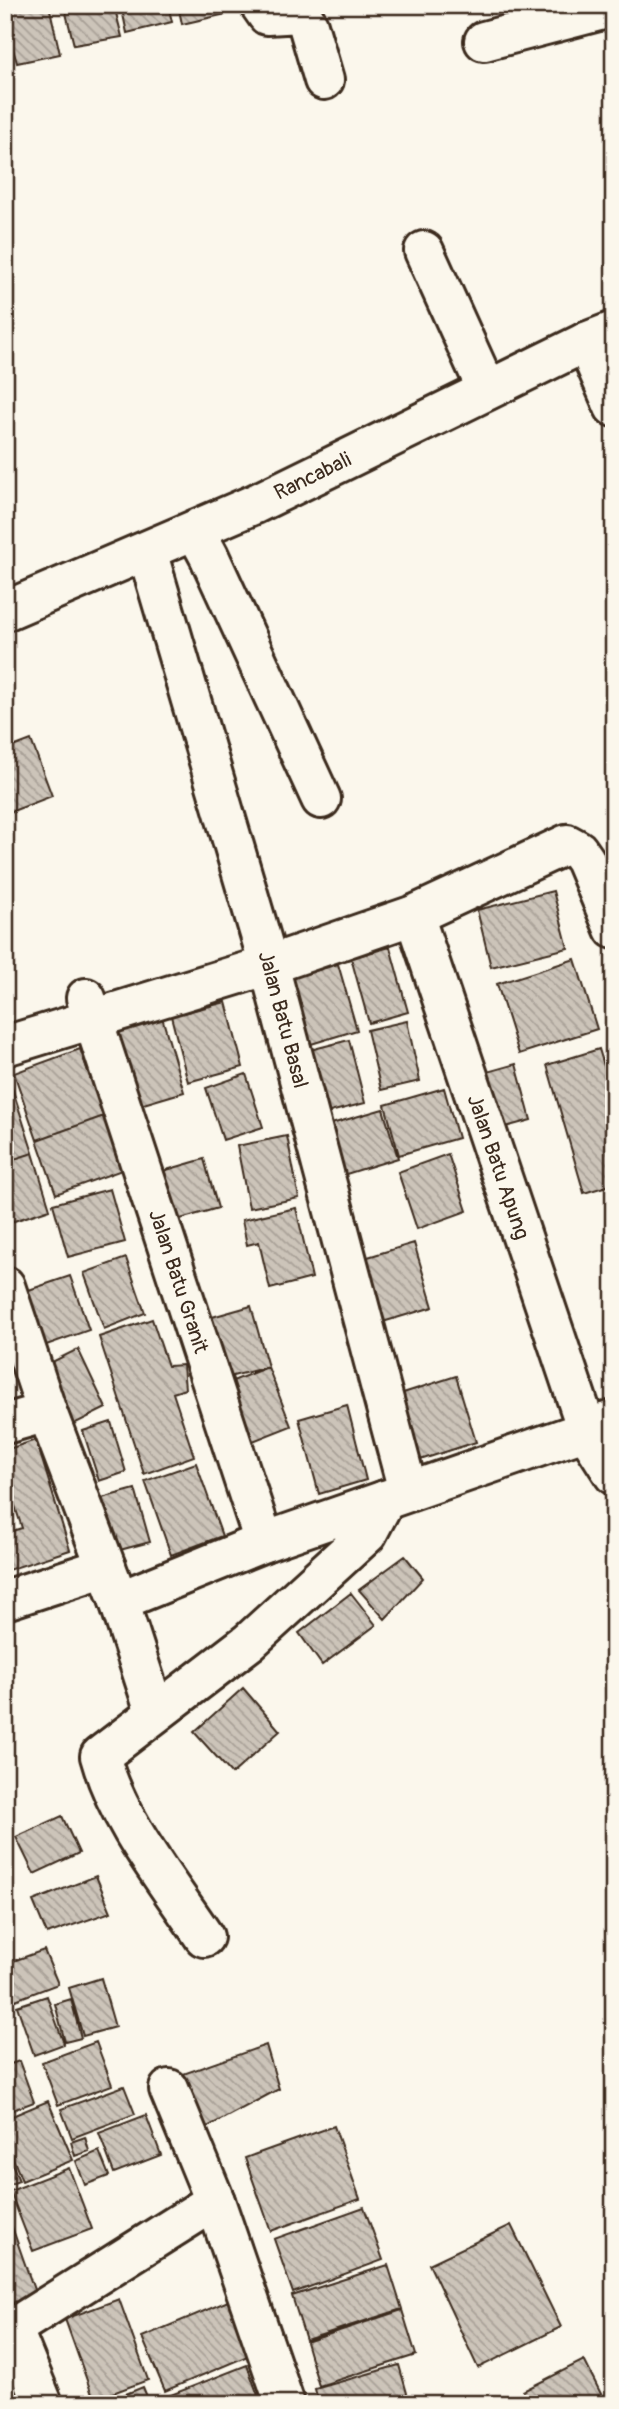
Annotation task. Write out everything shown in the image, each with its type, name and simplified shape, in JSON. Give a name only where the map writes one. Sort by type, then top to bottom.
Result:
[{"type":"street","points":[[260,5],[267,15],[297,12],[304,17],[324,80]]},
{"type":"street","points":[[484,41],[614,7]]},
{"type":"street","points":[[424,251],[487,390]]},
{"type":"street","points":[[600,336],[614,407]]},
{"type":"street","name":"Rancabali","points":[[5,611],[255,503],[600,336]]},
{"type":"street","points":[[195,530],[321,799]]},
{"type":"street","name":"Jalan Batu Basal","points":[[147,551],[266,954],[397,1495]]},
{"type":"street","points":[[5,1046],[90,1008],[266,954],[414,915],[567,844],[578,850],[585,860],[614,929]]},
{"type":"street","name":"Jalan Batu Apung","points":[[414,915],[614,1475]]},
{"type":"street","points":[[5,1023],[90,1008]]},
{"type":"street","name":"Jalan Batu Granit","points":[[90,1008],[264,1542]]},
{"type":"street","points":[[5,1286],[47,1412],[113,1584],[155,1712]]},
{"type":"street","points":[[5,1424],[47,1412]]},
{"type":"street","points":[[5,1600],[113,1584],[264,1542],[573,1435],[594,1422]]},
{"type":"street","points":[[204,1937],[131,1828],[106,1779],[100,1756],[249,1642],[367,1534],[397,1495]]},
{"type":"street","points":[[169,2089],[215,2201],[285,2404]]},
{"type":"street","points":[[43,2404],[9,2331],[215,2201]]},
{"type":"building","points":[[5,5],[49,5],[60,54],[17,63],[5,22]]},
{"type":"building","points":[[64,5],[114,5],[122,37],[74,45]]},
{"type":"building","points":[[121,5],[168,5],[172,22],[127,33]]},
{"type":"building","points":[[178,5],[247,5],[248,9],[182,24]]},
{"type":"building","points":[[5,90],[12,116],[5,118]]},
{"type":"building","points":[[31,740],[52,796],[5,814],[5,750]]},
{"type":"building","points":[[553,891],[568,948],[491,967],[477,910]]},
{"type":"building","points":[[390,947],[408,1012],[369,1023],[351,958]]},
{"type":"building","points":[[575,959],[597,1029],[519,1054],[497,984]]},
{"type":"building","points":[[338,964],[357,1030],[308,1045],[288,979]]},
{"type":"building","points":[[226,1002],[243,1067],[188,1082],[171,1016]]},
{"type":"building","points":[[162,1017],[184,1092],[130,1108],[108,1032]]},
{"type":"building","points":[[407,1021],[420,1081],[381,1090],[367,1030]]},
{"type":"building","points":[[349,1040],[365,1103],[326,1113],[310,1050]]},
{"type":"building","points":[[80,1049],[104,1116],[37,1140],[14,1073]]},
{"type":"building","points":[[599,1049],[614,1099],[614,1184],[584,1193],[547,1065]]},
{"type":"building","points":[[516,1064],[531,1120],[491,1131],[477,1075]]},
{"type":"building","points":[[246,1074],[263,1127],[223,1140],[206,1088]]},
{"type":"building","points":[[8,1075],[33,1153],[5,1162],[5,1076]]},
{"type":"building","points":[[444,1088],[458,1138],[399,1155],[385,1105]]},
{"type":"building","points":[[383,1109],[398,1158],[343,1175],[328,1125]]},
{"type":"building","points":[[104,1116],[122,1170],[56,1194],[37,1140]]},
{"type":"building","points":[[287,1136],[299,1198],[249,1208],[237,1146]]},
{"type":"building","points":[[33,1153],[50,1209],[5,1224],[5,1162]]},
{"type":"building","points":[[448,1154],[467,1211],[417,1229],[398,1172]]},
{"type":"building","points":[[204,1159],[218,1208],[177,1220],[163,1171]]},
{"type":"building","points":[[110,1189],[125,1242],[68,1257],[53,1204]]},
{"type":"building","points":[[296,1208],[312,1278],[270,1289],[259,1242],[247,1245],[242,1220]]},
{"type":"building","points":[[414,1243],[433,1307],[376,1324],[358,1260]]},
{"type":"building","points":[[126,1258],[145,1313],[104,1329],[84,1273]]},
{"type":"building","points":[[70,1276],[89,1330],[38,1348],[20,1293]]},
{"type":"building","points":[[251,1306],[268,1367],[221,1379],[205,1319]]},
{"type":"building","points":[[152,1319],[168,1366],[183,1365],[185,1389],[173,1393],[194,1456],[144,1474],[99,1337]]},
{"type":"building","points":[[78,1349],[106,1408],[72,1425],[44,1366]]},
{"type":"building","points":[[268,1367],[291,1426],[248,1443],[225,1384]]},
{"type":"building","points":[[456,1376],[476,1442],[417,1461],[397,1395]]},
{"type":"building","points":[[347,1405],[366,1480],[319,1494],[299,1419]]},
{"type":"building","points":[[111,1422],[126,1472],[99,1481],[83,1431]]},
{"type":"building","points":[[36,1440],[70,1550],[5,1571],[5,1533],[22,1528],[13,1500],[5,1502],[5,1450]]},
{"type":"building","points":[[196,1463],[222,1536],[171,1555],[145,1481]]},
{"type":"building","points":[[135,1489],[150,1542],[116,1551],[102,1498]]},
{"type":"building","points":[[405,1556],[423,1578],[385,1619],[359,1590]]},
{"type":"building","points":[[351,1593],[376,1625],[322,1665],[299,1633]]},
{"type":"building","points":[[243,1688],[280,1731],[232,1774],[194,1732]]},
{"type":"building","points":[[62,1816],[79,1853],[34,1874],[16,1837]]},
{"type":"building","points":[[96,1876],[111,1912],[47,1934],[33,1901]]},
{"type":"building","points":[[44,1950],[58,1984],[10,2002],[5,1988],[5,1964]]},
{"type":"building","points":[[101,1978],[115,2027],[83,2036],[69,1988]]},
{"type":"building","points":[[47,1996],[64,2044],[34,2055],[17,2006]]},
{"type":"building","points":[[71,1999],[81,2038],[65,2042],[55,2004]]},
{"type":"building","points":[[96,2042],[112,2085],[58,2105],[42,2062]]},
{"type":"building","points":[[266,2045],[279,2089],[196,2133],[166,2080]]},
{"type":"building","points":[[19,2061],[34,2102],[5,2113],[5,2066]]},
{"type":"building","points":[[124,2086],[135,2114],[72,2138],[61,2109]]},
{"type":"building","points":[[48,2101],[73,2160],[22,2181],[5,2138],[5,2119]]},
{"type":"building","points":[[146,2115],[161,2155],[114,2173],[99,2133]]},
{"type":"building","points":[[334,2126],[360,2199],[271,2231],[245,2158]]},
{"type":"building","points":[[85,2137],[89,2151],[75,2156],[71,2142]]},
{"type":"building","points":[[99,2151],[109,2176],[85,2185],[76,2161]]},
{"type":"building","points":[[11,2161],[19,2181],[5,2186],[5,2163]]},
{"type":"building","points":[[69,2168],[92,2229],[33,2251],[10,2191]]},
{"type":"building","points":[[364,2207],[383,2260],[293,2293],[274,2239]]},
{"type":"building","points":[[511,2225],[561,2327],[478,2368],[429,2264]]},
{"type":"building","points":[[12,2227],[39,2304],[5,2317],[5,2230]]},
{"type":"building","points":[[388,2265],[402,2309],[306,2340],[292,2296]]},
{"type":"building","points":[[119,2299],[148,2380],[94,2400],[65,2319]]},
{"type":"building","points":[[228,2301],[250,2355],[165,2391],[142,2337]]},
{"type":"building","points":[[402,2310],[416,2355],[319,2386],[306,2342]]},
{"type":"building","points":[[584,2360],[606,2404],[529,2404],[523,2391]]},
{"type":"building","points":[[247,2365],[261,2404],[165,2404],[163,2398]]},
{"type":"building","points":[[399,2365],[410,2404],[319,2404],[315,2389]]},
{"type":"building","points":[[20,2375],[29,2404],[5,2404],[5,2381]]},
{"type":"building","points":[[143,2387],[150,2404],[101,2404]]}]
